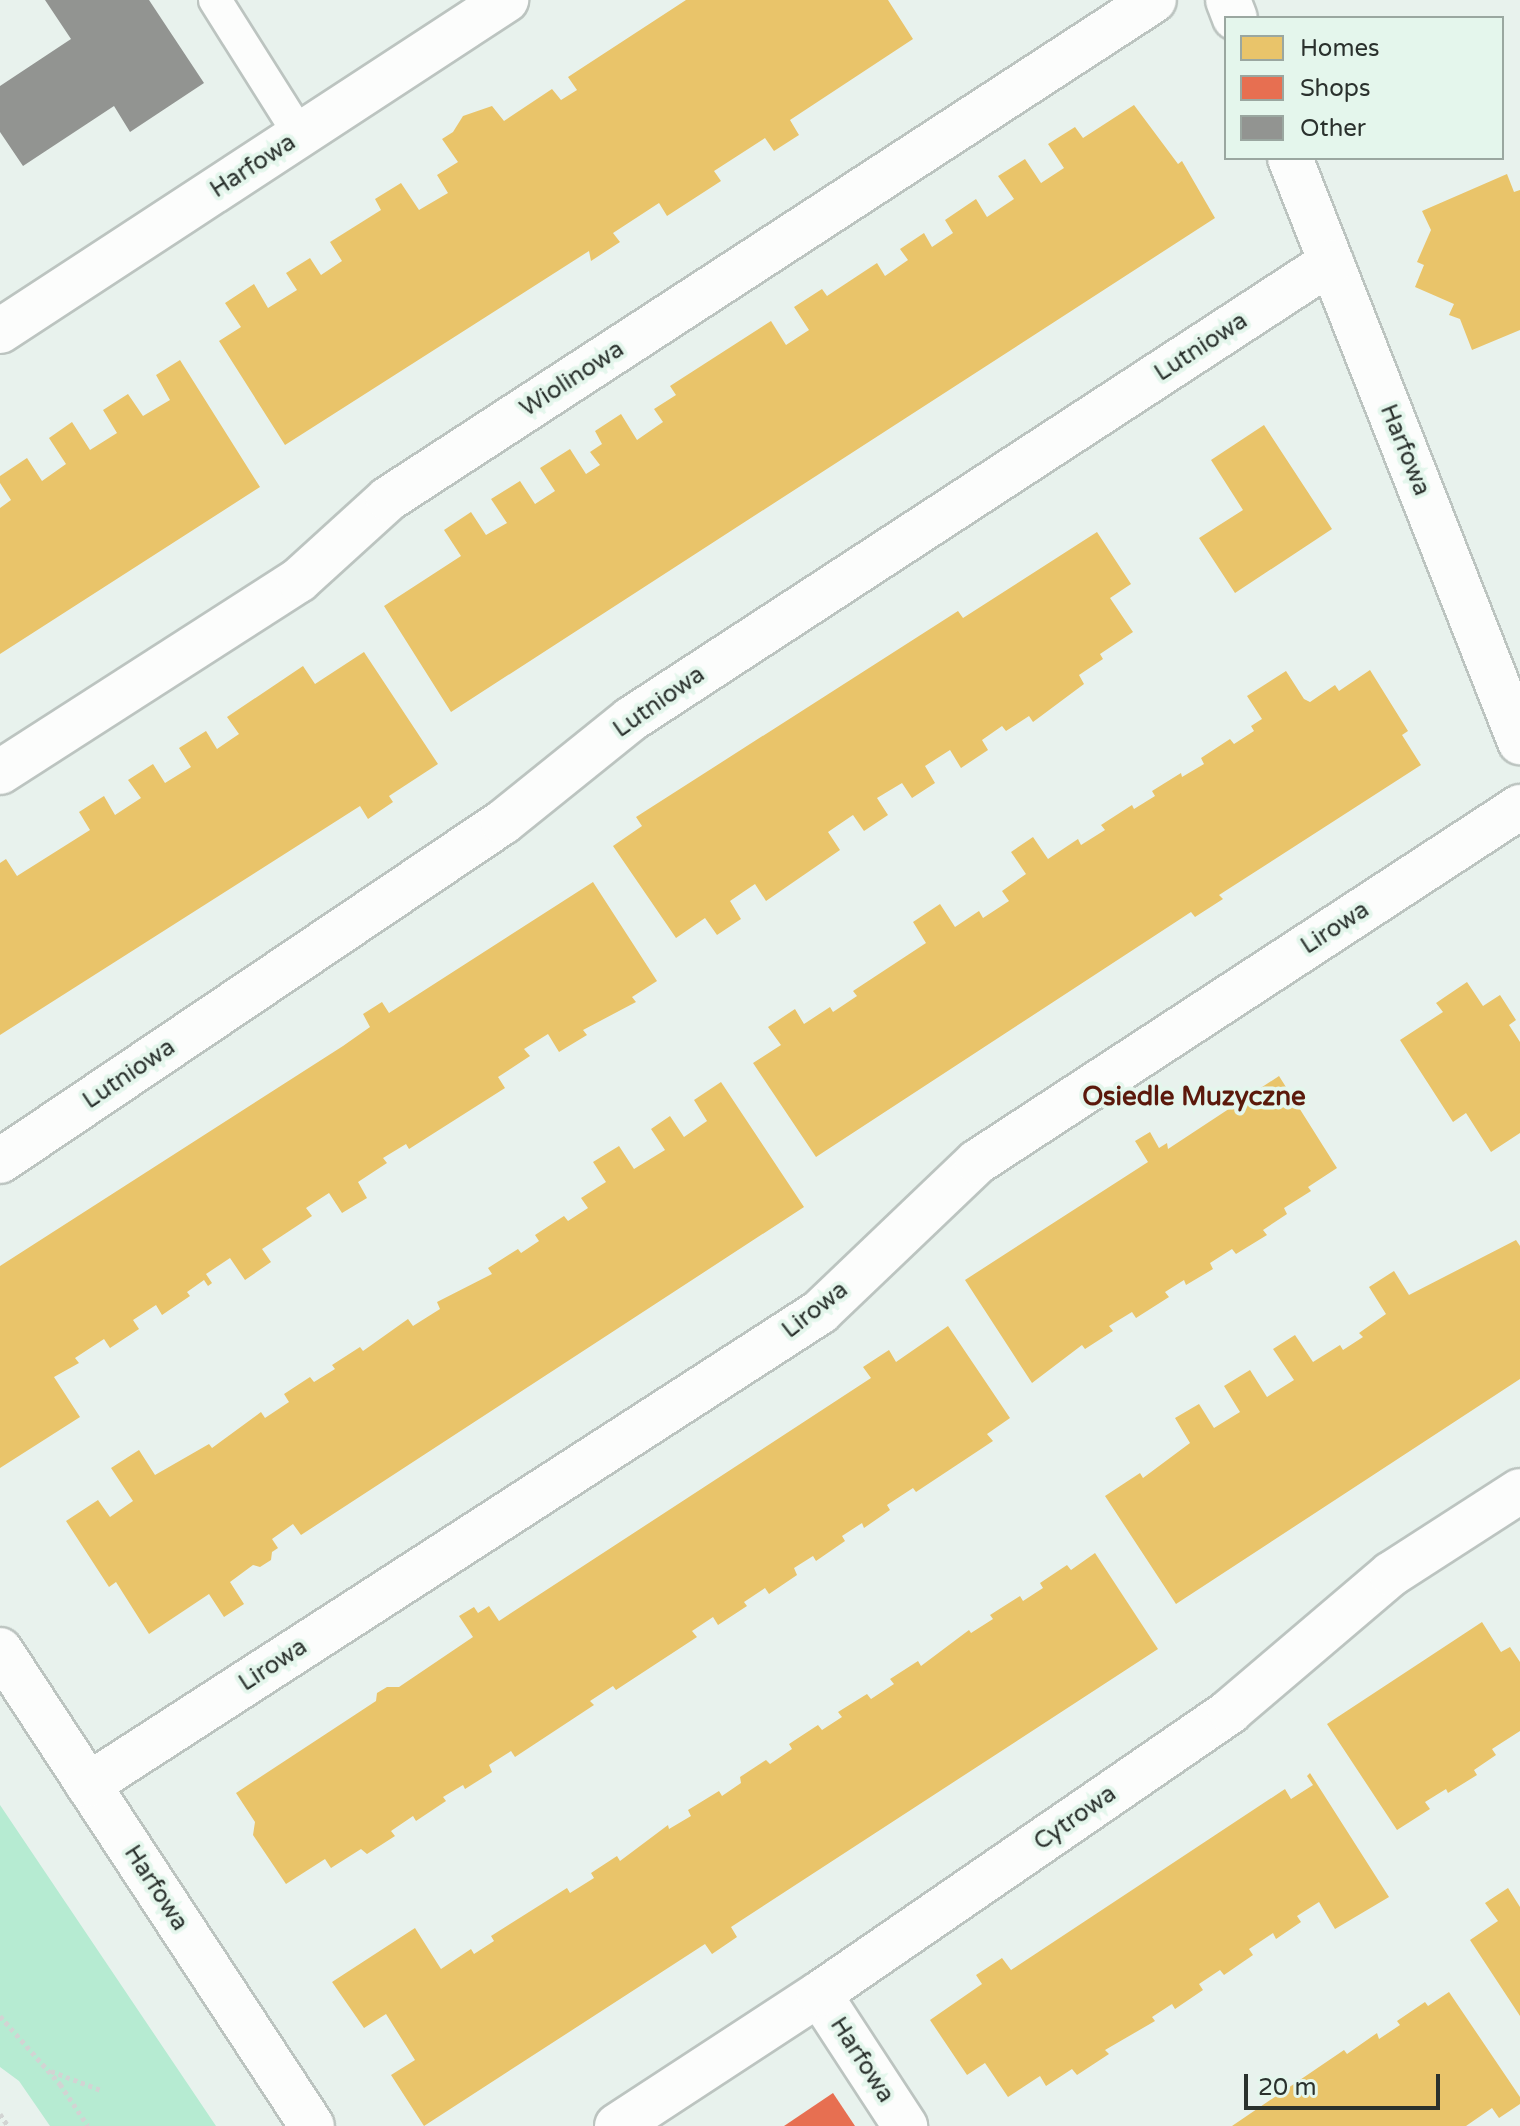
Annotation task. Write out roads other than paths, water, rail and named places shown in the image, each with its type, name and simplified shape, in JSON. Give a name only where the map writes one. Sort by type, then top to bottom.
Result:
[{"type":"street","name":"Harfowa","points":[[0,331],[506,0]]},
{"type":"street","name":"Wiolinowa","points":[[0,772],[299,580],[388,499],[1154,0]]},
{"type":"street","name":"Harfowa","points":[[1291,160],[1520,742]]},
{"type":"street","name":"Lutniowa","points":[[0,1161],[503,822],[631,719],[1331,262]]},
{"type":"street","name":"Lirowa","points":[[88,1785],[820,1312],[977,1162],[1520,807]]},
{"type":"street","name":"Cytrowa","points":[[617,2126],[819,1994],[1230,1711],[1391,1574],[1520,1491]]},
{"type":"street","name":"Harfowa","points":[[0,1650],[312,2126]]},
{"type":"street","name":"Harfowa","points":[[819,1994],[905,2126]]},
{"type":"lane","points":[[215,0],[300,135]]},
{"type":"district","name":"Osiedle Muzyczne","points":[[1194,1097]]}]
